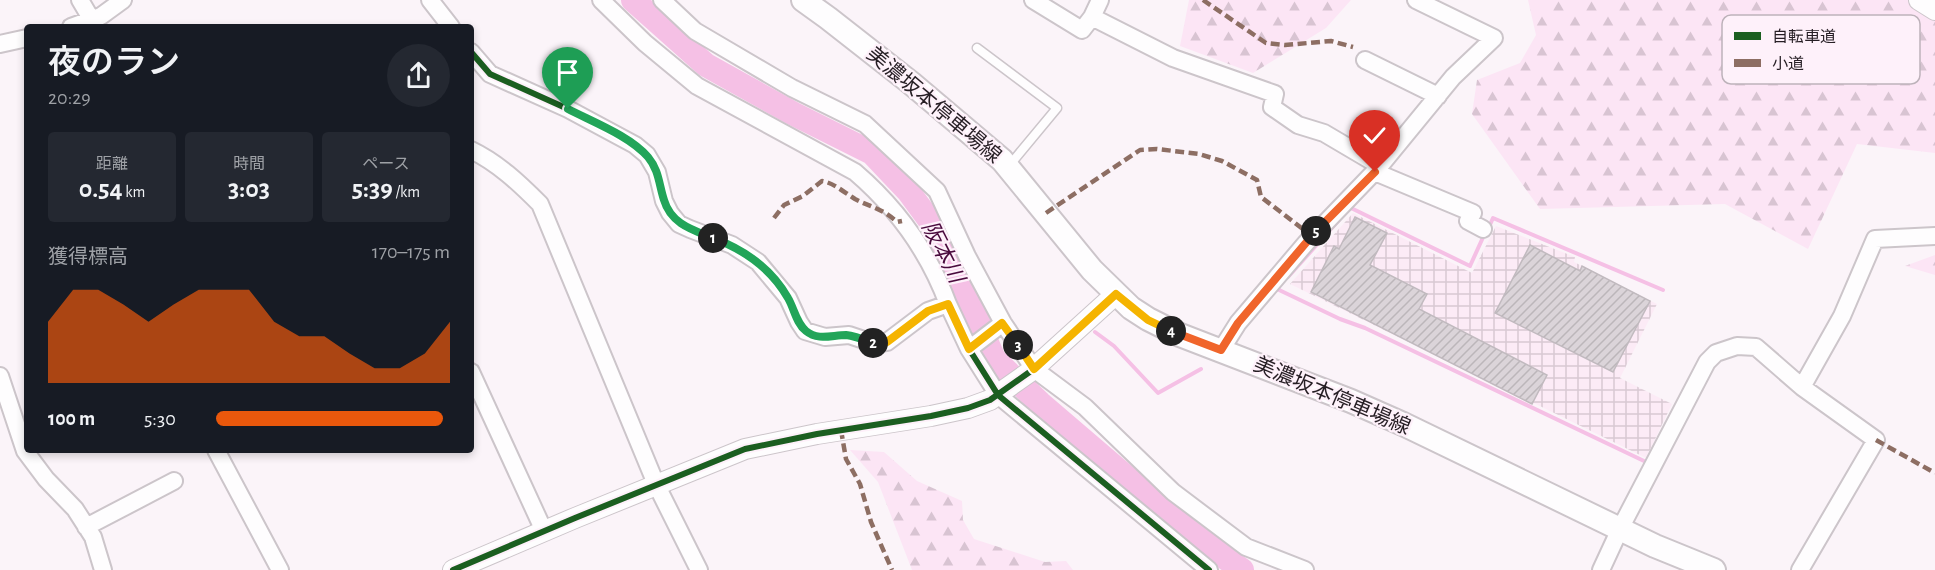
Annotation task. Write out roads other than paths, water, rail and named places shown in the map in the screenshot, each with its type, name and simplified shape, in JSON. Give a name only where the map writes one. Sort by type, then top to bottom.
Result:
[{"type":"main road","name":"美濃坂本停車場線","points":[[803,0],[973,134],[1008,167],[1092,270],[1131,308],[1161,327],[1392,420],[1703,568]]},
{"type":"street","points":[[80,0],[94,24],[123,0]]},
{"type":"street","points":[[430,0],[449,24]]},
{"type":"street","points":[[601,0],[645,43],[697,86],[855,172],[877,190],[909,230],[929,262],[969,349],[1001,393],[1209,570]]},
{"type":"street","points":[[662,0],[695,31],[792,88],[865,124],[938,191],[967,256],[1002,323],[1033,370],[1085,407],[1173,492],[1246,547],[1305,570]]},
{"type":"street","points":[[1033,0],[1082,30],[1092,17],[1100,0]]},
{"type":"street","points":[[1221,350],[1238,323],[1298,252],[1378,169],[1453,77],[1494,38],[1416,0]]},
{"type":"street","points":[[1919,0],[1935,10]]},
{"type":"street","points":[[1092,17],[1173,58],[1275,94],[1272,107],[1298,125],[1324,133],[1378,169],[1473,213],[1467,221],[1483,229]]},
{"type":"street","points":[[0,44],[24,39]]},
{"type":"street","points":[[474,55],[490,74],[568,109],[635,145],[647,155],[655,167],[664,201],[675,219],[690,229],[739,248],[758,262],[788,298],[805,331],[825,338],[849,335],[876,344],[887,342],[928,311],[948,304]]},
{"type":"street","points":[[1365,60],[1438,96]]},
{"type":"street","points":[[474,152],[497,165],[540,204],[656,484],[699,570]]},
{"type":"street","points":[[1802,387],[1842,316],[1875,239],[1935,236]]},
{"type":"street","points":[[453,570],[656,484],[746,449],[817,434],[931,417],[968,408],[1001,393],[1033,370],[1116,294]]},
{"type":"street","points":[[969,349],[1002,323]]},
{"type":"street","points":[[1601,570],[1707,362],[1716,353],[1737,346],[1756,347],[1802,387],[1876,440],[1800,570]]},
{"type":"street","points":[[0,376],[24,449]]},
{"type":"street","points":[[474,379],[544,531]]},
{"type":"street","points":[[26,453],[46,479],[75,509],[93,537],[103,570]]},
{"type":"street","points":[[218,453],[280,570]]},
{"type":"street","points":[[86,526],[174,481]]},
{"type":"lane","points":[[977,48],[1058,108],[1008,167]]},
{"type":"waterway","name":"阪本川","points":[[633,0],[706,65],[794,114],[872,153],[908,191],[936,229],[994,359],[1040,403],[1194,535],[1242,570]]},
{"type":"waterway","points":[[1348,210],[1351,208],[1470,266],[1485,233]]},
{"type":"waterway","points":[[1489,227],[1493,218],[1663,290]]},
{"type":"waterway","points":[[1288,277],[1339,220]]},
{"type":"waterway","points":[[1279,287],[1277,289],[1340,319],[1365,328],[1644,461]]},
{"type":"waterway","points":[[1095,332],[1114,346],[1158,393],[1201,369]]}]
